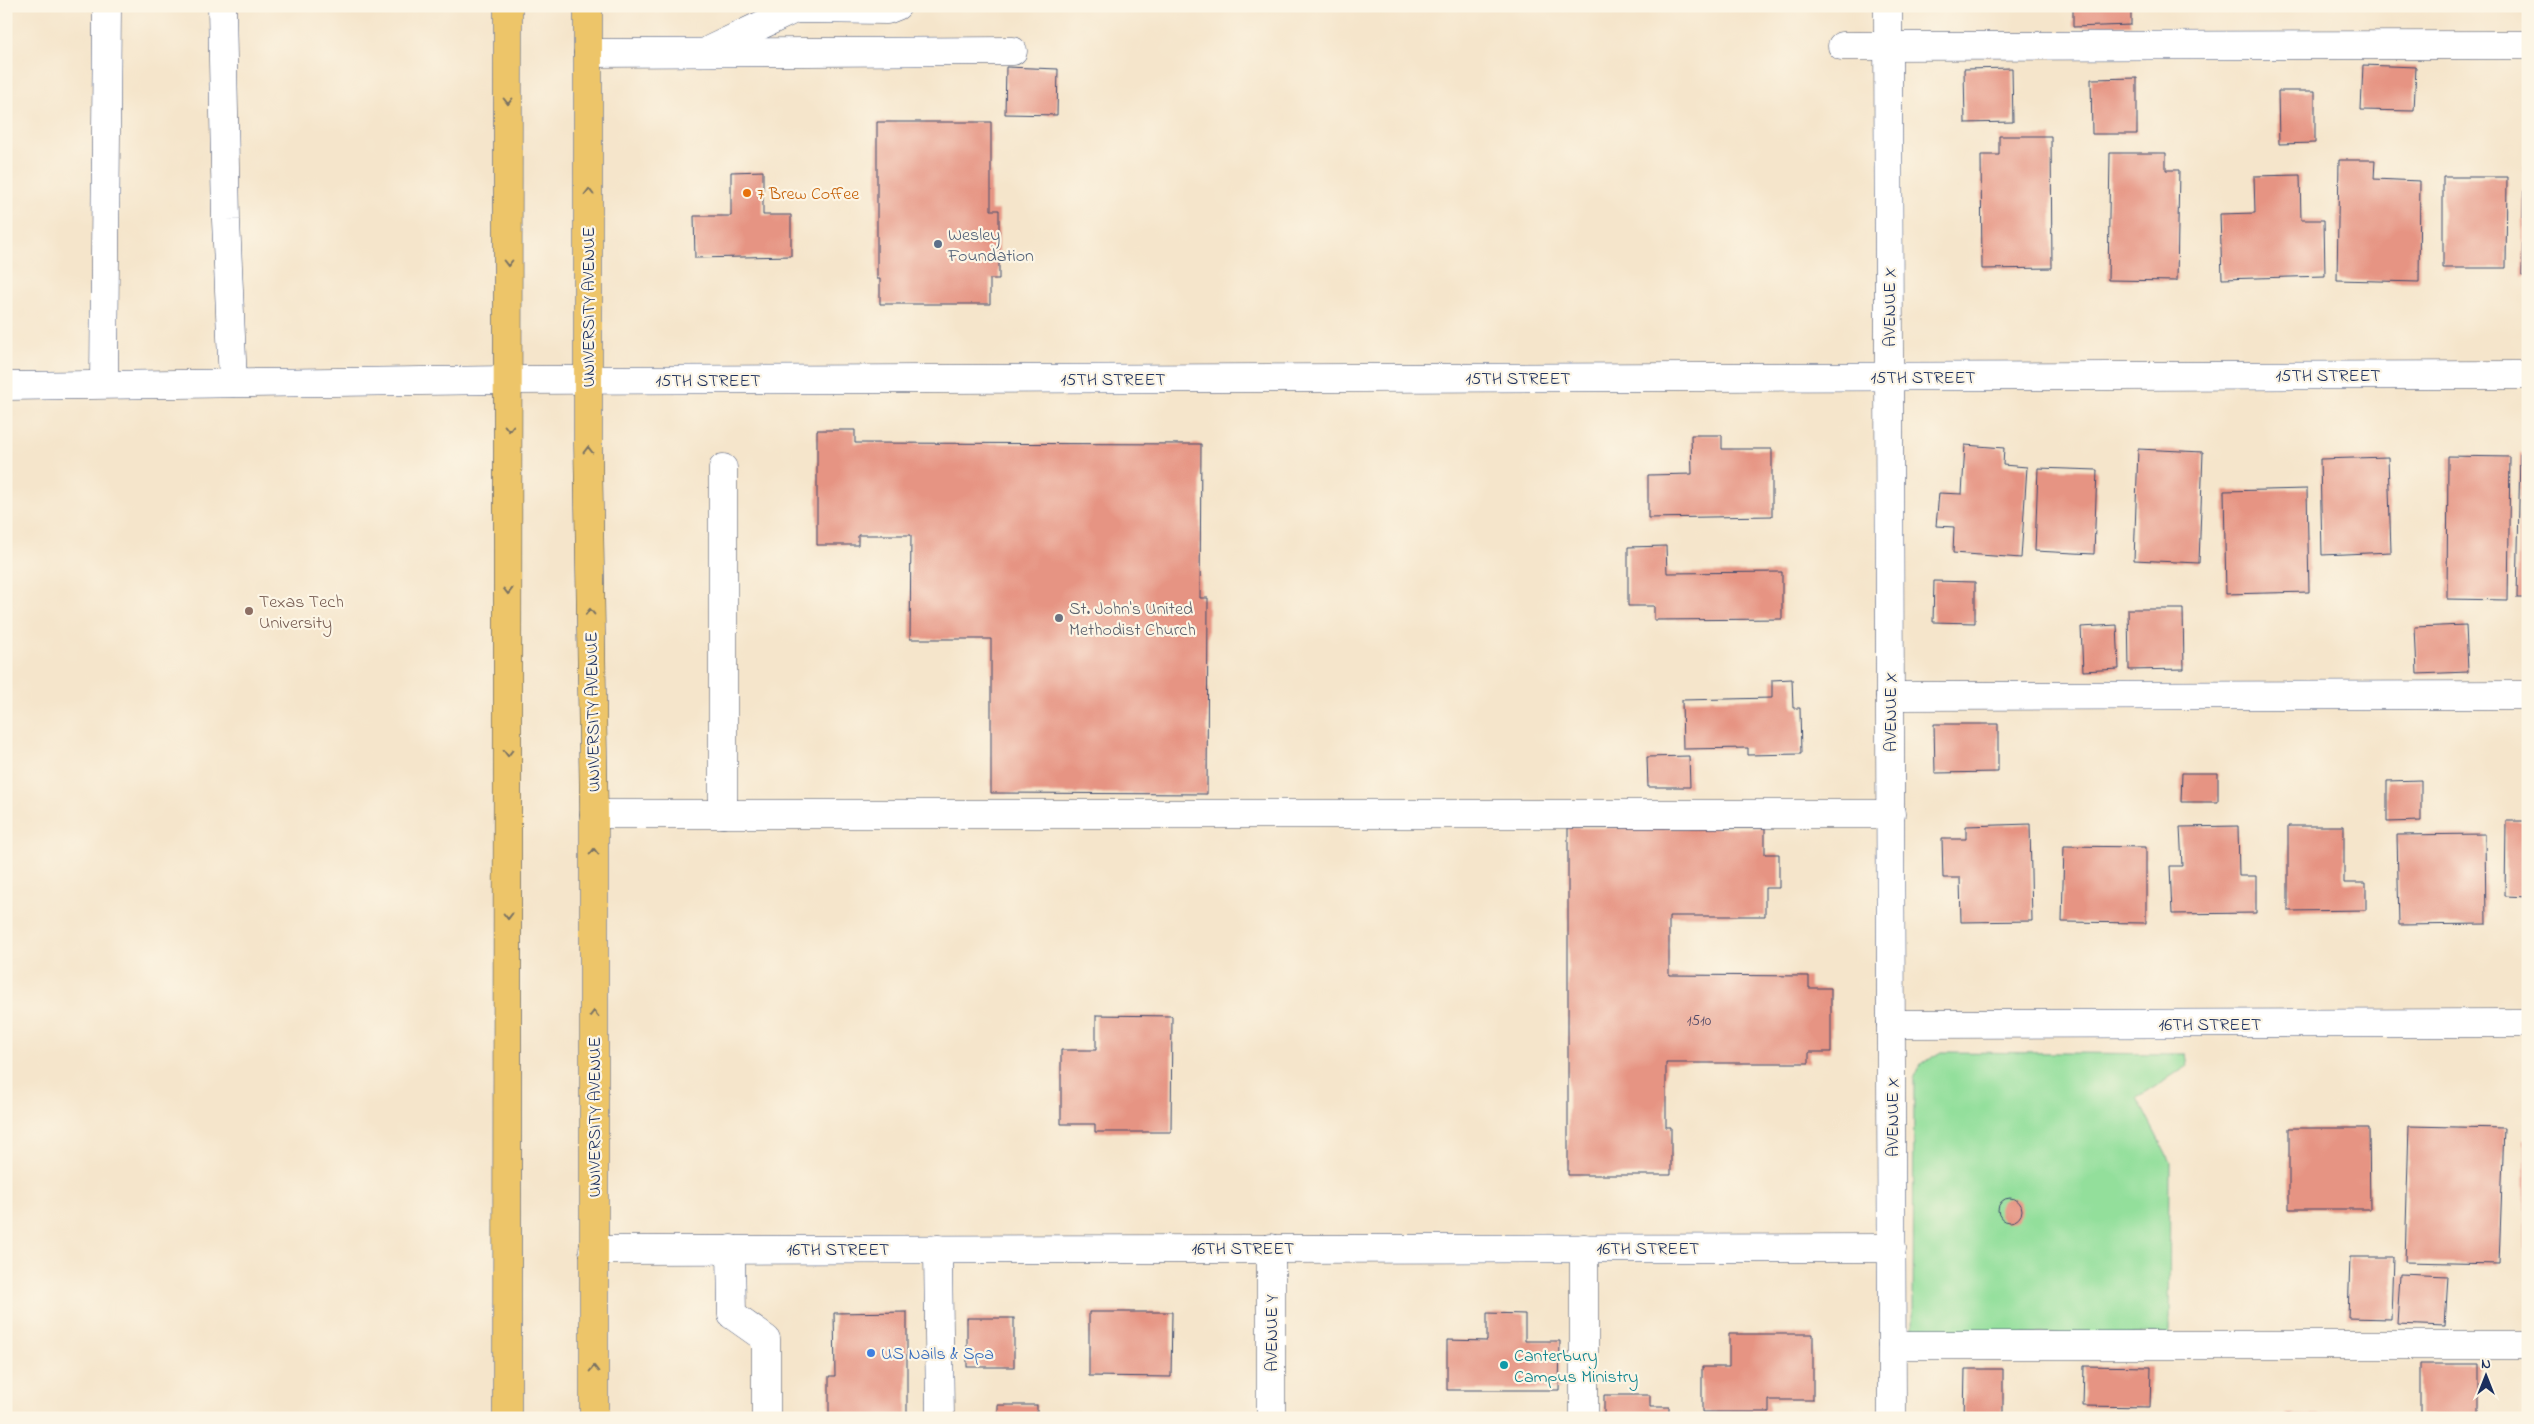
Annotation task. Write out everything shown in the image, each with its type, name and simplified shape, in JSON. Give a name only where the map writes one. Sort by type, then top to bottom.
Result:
[{"type":"main road","points":[[507,1418],[508,6]]},
{"type":"main road","name":"UNIVERSITY AVENUE","points":[[588,6],[588,380],[594,814],[594,1418]]},
{"type":"street","points":[[104,384],[107,6]]},
{"type":"street","points":[[222,6],[226,220],[232,383]]},
{"type":"street","points":[[703,53],[794,9],[887,10],[897,6]]},
{"type":"street","name":"AVENUE X","points":[[1888,6],[1892,1418]]},
{"type":"street","points":[[1842,46],[2528,45]]},
{"type":"street","points":[[588,53],[1013,50]]},
{"type":"street","name":"15TH STREET","points":[[6,386],[508,380],[2528,375]]},
{"type":"street","points":[[723,468],[723,814]]},
{"type":"street","points":[[1890,696],[2528,695]]},
{"type":"street","points":[[594,814],[1891,814]]},
{"type":"street","name":"16TH STREET","points":[[1891,1024],[2528,1023]]},
{"type":"street","name":"AVENUE Y","points":[[1271,1248],[1271,1418]]},
{"type":"street","points":[[1584,1248],[1584,1418]]},
{"type":"street","name":"16TH STREET","points":[[594,1250],[1892,1248]]},
{"type":"street","points":[[731,1249],[732,1315],[766,1339],[766,1418]]},
{"type":"street","points":[[938,1249],[940,1418]]},
{"type":"street","points":[[1892,1345],[2528,1345]]},
{"type":"green space","points":[[1942,1052],[2186,1054],[2188,1066],[2137,1098],[2170,1162],[2169,1334],[1913,1335],[1914,1079],[1921,1064]]},
{"type":"building","points":[[2073,6],[2131,6],[2131,25],[2073,27]]},
{"type":"building","points":[[2363,65],[2416,67],[2414,111],[2361,110]]},
{"type":"building","points":[[1006,67],[1058,69],[1057,115],[1005,114]]},
{"type":"building","points":[[2012,68],[2013,122],[1965,123],[1964,69]]},
{"type":"building","points":[[2137,78],[2137,134],[2092,134],[2091,79]]},
{"type":"building","points":[[2278,91],[2315,91],[2315,143],[2279,144]]},
{"type":"building","name":"Wesley Foundation","points":[[877,122],[991,122],[991,210],[999,210],[999,279],[990,279],[990,304],[880,304],[880,279],[877,279]]},
{"type":"building","points":[[1999,136],[2051,136],[2052,268],[1982,269],[1981,155],[1999,155]]},
{"type":"building","points":[[2110,153],[2166,153],[2166,170],[2179,170],[2177,281],[2108,280]]},
{"type":"building","points":[[2339,160],[2375,160],[2374,179],[2420,181],[2419,282],[2337,280]]},
{"type":"building","points":[[2524,165],[2528,165],[2528,276],[2522,276]]},
{"type":"building","name":"7 Brew Coffee","points":[[763,171],[763,215],[791,215],[791,256],[695,258],[694,216],[731,216],[731,172]]},
{"type":"building","points":[[2300,175],[2301,220],[2324,220],[2325,276],[2222,279],[2220,214],[2255,213],[2254,176]]},
{"type":"building","points":[[2443,177],[2507,177],[2506,268],[2443,268]]},
{"type":"building","name":"St. John's United Methodist Church","points":[[817,430],[855,430],[855,443],[1201,444],[1200,598],[1208,598],[1207,794],[991,793],[991,639],[910,639],[911,535],[858,535],[858,545],[817,545]]},
{"type":"building","points":[[1691,435],[1722,435],[1722,449],[1772,449],[1772,516],[1648,518],[1648,475],[1692,474]]},
{"type":"building","points":[[1965,445],[2004,448],[2003,465],[2027,467],[2021,558],[1953,553],[1954,527],[1936,526],[1939,493],[1962,494]]},
{"type":"building","points":[[2138,449],[2203,452],[2199,563],[2134,560]]},
{"type":"building","points":[[2520,453],[2528,453],[2528,598],[2517,598]]},
{"type":"building","points":[[2448,456],[2510,457],[2508,600],[2447,599]]},
{"type":"building","points":[[2388,457],[2391,552],[2322,555],[2320,459]]},
{"type":"building","points":[[2038,468],[2097,470],[2094,554],[2035,551]]},
{"type":"building","points":[[2307,489],[2309,592],[2226,594],[2224,491]]},
{"type":"building","points":[[1666,546],[1667,573],[1782,572],[1782,619],[1654,620],[1654,606],[1628,606],[1628,547]]},
{"type":"building","points":[[1934,581],[1975,582],[1975,623],[1933,622]]},
{"type":"building","points":[[2128,609],[2183,609],[2184,669],[2129,670]]},
{"type":"building","points":[[2117,625],[2119,669],[2083,671],[2081,627]]},
{"type":"building","points":[[2466,625],[2468,672],[2417,674],[2415,627]]},
{"type":"building","points":[[1792,679],[1793,708],[1800,708],[1801,754],[1748,755],[1748,748],[1683,749],[1682,700],[1772,698],[1772,680]]},
{"type":"building","points":[[1934,724],[1998,724],[1998,772],[1935,773]]},
{"type":"building","points":[[1689,756],[1690,787],[1648,787],[1647,757]]},
{"type":"building","points":[[2182,773],[2218,773],[2218,802],[2181,802]]},
{"type":"building","points":[[2421,780],[2421,821],[2387,822],[2387,781]]},
{"type":"building","points":[[2526,815],[2528,897],[2505,896],[2506,821],[2526,821]]},
{"type":"building","points":[[2030,824],[2032,921],[1961,922],[1960,878],[1943,878],[1942,839],[1966,839],[1966,826]]},
{"type":"building","points":[[2238,826],[2239,876],[2256,876],[2256,913],[2172,914],[2170,866],[2182,866],[2180,827]]},
{"type":"building","points":[[2288,826],[2344,826],[2344,883],[2366,883],[2366,910],[2288,911]]},
{"type":"building","points":[[1568,828],[1765,828],[1765,854],[1779,854],[1779,888],[1765,888],[1765,916],[1669,916],[1669,975],[1809,976],[1809,988],[1831,988],[1831,1052],[1809,1052],[1809,1063],[1666,1063],[1666,1127],[1671,1127],[1671,1175],[1568,1175]]},
{"type":"building","points":[[2485,834],[2486,924],[2399,925],[2397,835]]},
{"type":"building","points":[[2064,846],[2146,847],[2146,923],[2062,922]]},
{"type":"building","points":[[1096,1015],[1172,1016],[1171,1132],[1095,1132],[1095,1124],[1061,1124],[1061,1050],[1096,1050]]},
{"type":"building","points":[[2409,1126],[2504,1128],[2499,1264],[2405,1262]]},
{"type":"building","points":[[2289,1128],[2369,1128],[2370,1209],[2289,1209]]},
{"type":"building","points":[[2524,1139],[2528,1139],[2528,1253],[2525,1253]]},
{"type":"building","points":[[2010,1198],[2019,1201],[2022,1210],[2019,1219],[2010,1222],[2001,1219],[1998,1210],[2001,1201]]},
{"type":"building","points":[[2350,1257],[2393,1257],[2391,1319],[2348,1318]]},
{"type":"building","points":[[2400,1274],[2448,1276],[2445,1326],[2397,1324]]},
{"type":"building","name":"US Nails & Spa","points":[[907,1312],[907,1418],[829,1418],[829,1376],[835,1376],[834,1313]]},
{"type":"building","points":[[1089,1312],[1172,1312],[1171,1377],[1089,1376]]},
{"type":"building","name":"Canterbury Campus Ministry","points":[[1487,1313],[1525,1314],[1525,1341],[1560,1341],[1559,1390],[1447,1390],[1447,1340],[1487,1341]]},
{"type":"building","points":[[967,1318],[1014,1318],[1014,1367],[967,1367]]},
{"type":"building","points":[[1729,1334],[1813,1334],[1813,1400],[1769,1400],[1769,1412],[1702,1412],[1702,1367],[1729,1367]]},
{"type":"building","points":[[2420,1364],[2479,1364],[2479,1416],[2458,1416],[2458,1418],[2420,1416]]},
{"type":"building","points":[[2084,1366],[2151,1367],[2150,1407],[2083,1406]]},
{"type":"building","points":[[1965,1369],[2003,1369],[2003,1418],[1964,1418]]},
{"type":"building","points":[[1604,1395],[1650,1395],[1650,1407],[1669,1407],[1669,1418],[1604,1418]]},
{"type":"building","points":[[998,1405],[1037,1405],[1037,1418],[998,1418]]},
{"type":"building","points":[[2287,1414],[2361,1416],[2361,1418],[2286,1418]]},
{"type":"place","name":"7 Brew Coffee","points":[[747,193]]},
{"type":"place","name":"Wesley Foundation","points":[[938,244]]},
{"type":"place","name":"Texas Tech University","points":[[249,611]]},
{"type":"place","name":"St. John's United Methodist Church","points":[[1059,618]]},
{"type":"place","name":"US Nails & Spa","points":[[871,1353]]},
{"type":"place","name":"Canterbury Campus Ministry","points":[[1504,1365]]}]
